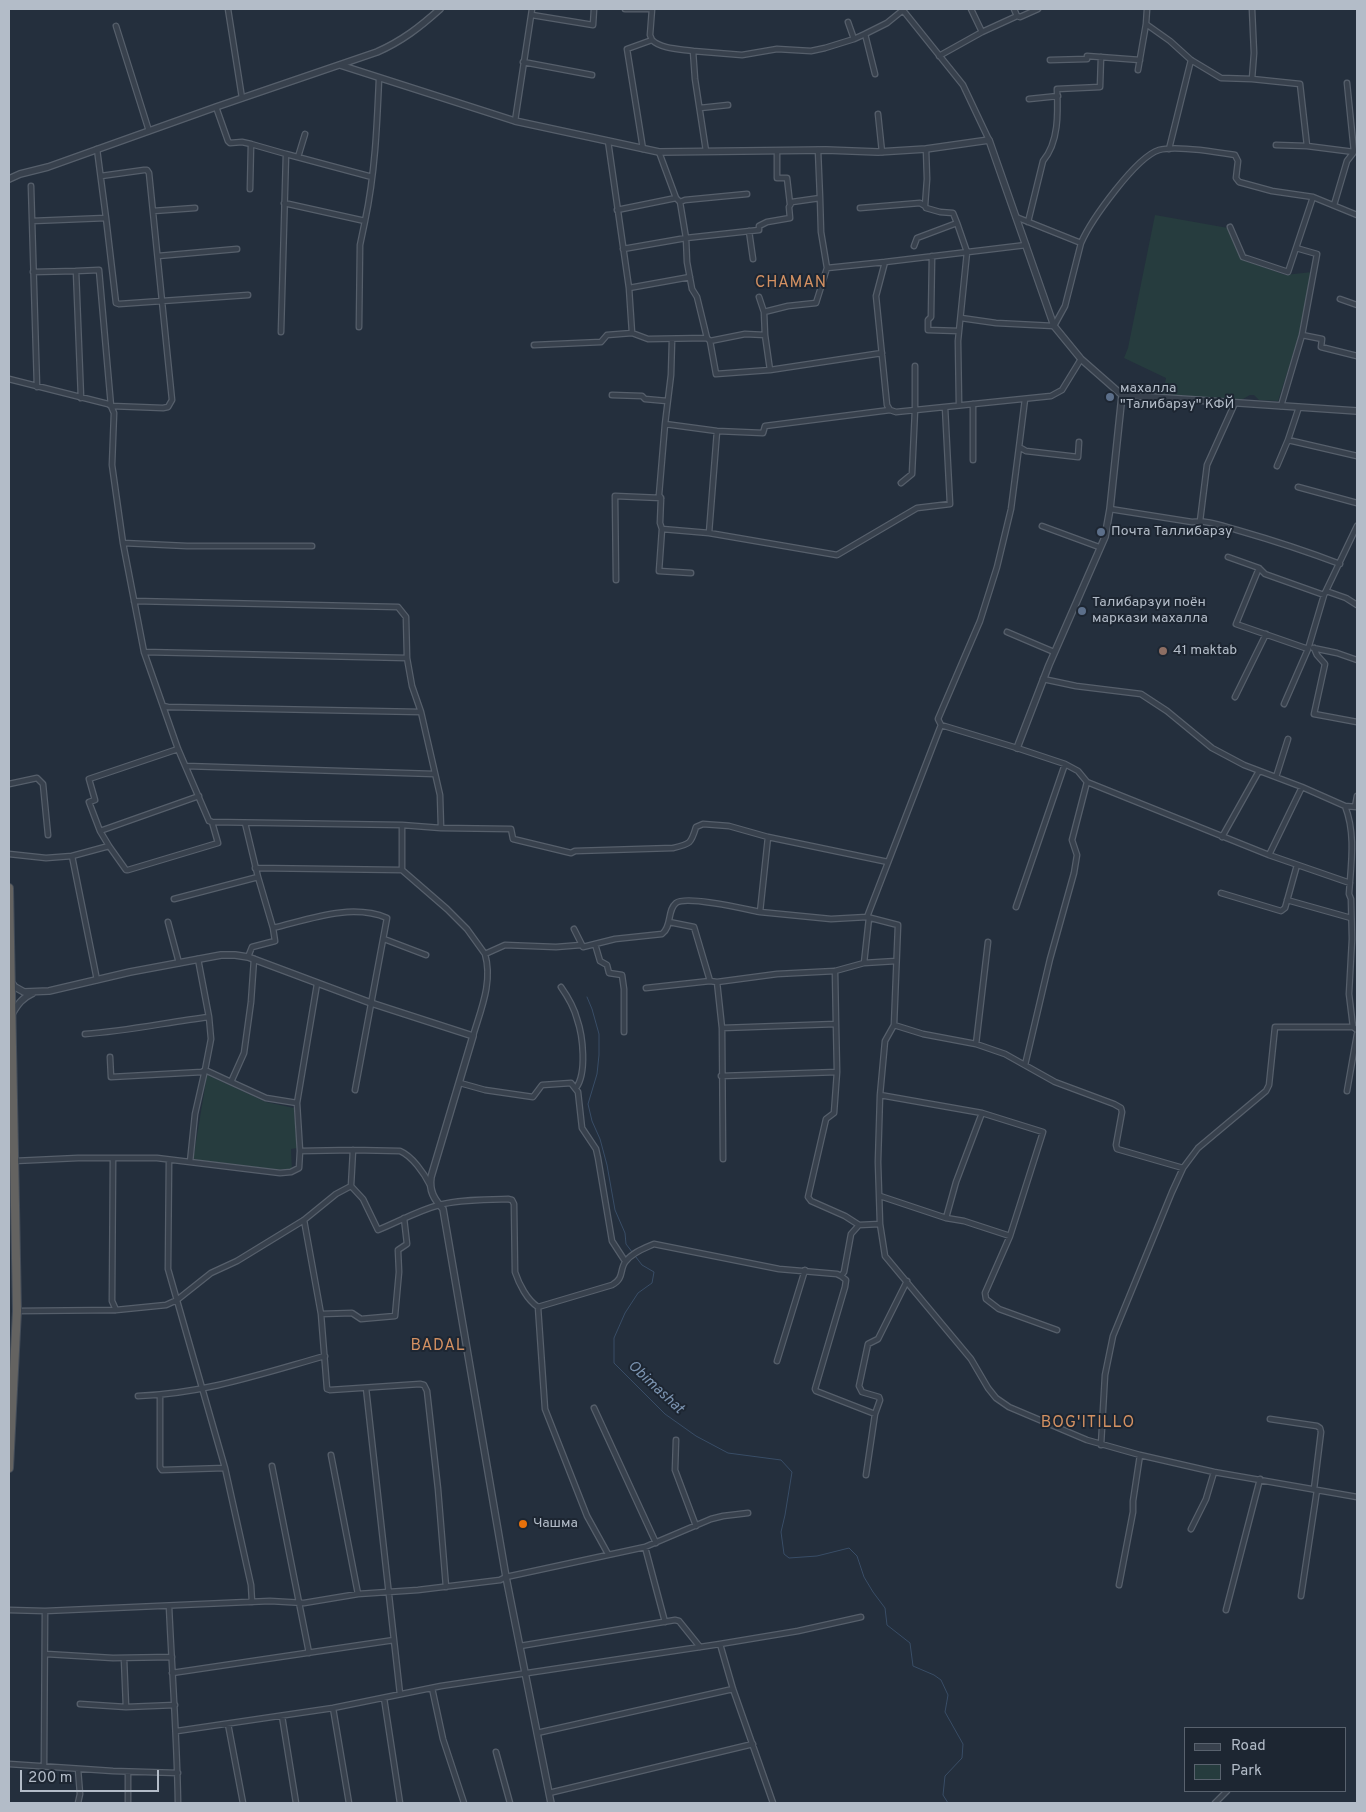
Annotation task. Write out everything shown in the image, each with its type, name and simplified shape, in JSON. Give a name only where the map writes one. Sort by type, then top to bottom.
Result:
[{"type":"highway","points":[[9,888],[11,1119],[14,1161],[17,1311],[9,1468]]},
{"type":"street","points":[[228,9],[242,98]]},
{"type":"street","points":[[9,179],[149,132],[216,106],[397,44],[418,29],[440,9]]},
{"type":"street","points":[[515,120],[532,9]]},
{"type":"street","points":[[532,15],[593,25],[594,9]]},
{"type":"street","points":[[625,9],[652,9],[650,35],[655,43],[666,47],[693,51],[742,55],[777,49],[811,50],[825,48],[865,34],[887,23],[902,10],[963,85],[989,140],[1054,326],[1081,359],[1122,395],[1357,411]]},
{"type":"street","points":[[971,9],[982,32]]},
{"type":"street","points":[[1014,9],[1017,16]]},
{"type":"street","points":[[939,56],[982,32],[1017,16],[1020,17],[1038,9]]},
{"type":"street","points":[[1138,70],[1147,9]]},
{"type":"street","points":[[1252,9],[1254,53],[1252,80]]},
{"type":"street","points":[[848,22],[854,39]]},
{"type":"street","points":[[1146,24],[1170,40],[1191,60],[1221,78],[1300,84],[1307,146]]},
{"type":"street","points":[[116,26],[149,132]]},
{"type":"street","points":[[865,34],[875,74]]},
{"type":"street","points":[[643,149],[627,49],[652,40]]},
{"type":"street","points":[[693,51],[694,79],[706,151]]},
{"type":"street","points":[[1050,60],[1087,59],[1087,56],[1140,60]]},
{"type":"street","points":[[1028,222],[1043,161],[1049,154],[1054,140],[1058,113],[1057,89],[1100,87],[1101,57]]},
{"type":"street","points":[[1169,149],[1191,60]]},
{"type":"street","points":[[523,62],[592,75]]},
{"type":"street","points":[[340,65],[379,79],[515,120],[660,152],[818,150],[882,152],[926,149],[989,140]]},
{"type":"street","points":[[360,327],[360,245],[372,177],[378,121],[379,79]]},
{"type":"street","points":[[1334,205],[1347,161],[1355,152],[1347,83]]},
{"type":"street","points":[[1029,99],[1058,96]]},
{"type":"street","points":[[700,108],[728,105]]},
{"type":"street","points":[[216,106],[230,143],[242,142],[251,144],[372,177]]},
{"type":"street","points":[[878,114],[882,152]]},
{"type":"street","points":[[298,157],[305,134]]},
{"type":"street","points":[[608,141],[629,288],[632,334]]},
{"type":"street","points":[[250,189],[251,144]]},
{"type":"street","points":[[1276,145],[1307,146],[1355,152]]},
{"type":"street","points":[[97,149],[115,302],[119,304],[248,295]]},
{"type":"street","points":[[925,206],[927,179],[926,149]]},
{"type":"street","points":[[764,312],[788,306],[816,303],[827,268],[821,232],[818,150]]},
{"type":"street","points":[[1054,326],[1066,306],[1081,242],[1097,213],[1129,174],[1159,150],[1209,150],[1235,155],[1238,161],[1236,178],[1239,182],[1272,191],[1313,196],[1357,215]]},
{"type":"street","points":[[623,249],[686,238],[758,230],[759,226],[766,222],[790,218],[787,178],[777,178],[777,151]]},
{"type":"street","points":[[660,152],[678,200],[686,238],[685,243],[692,289],[697,297],[709,339],[716,374],[770,370],[882,353]]},
{"type":"street","points":[[281,332],[286,154]]},
{"type":"street","points":[[9,380],[111,406],[164,408],[171,404],[163,301],[147,170],[101,176]]},
{"type":"street","points":[[9,172],[20,174]]},
{"type":"street","points":[[30,186],[37,386]]},
{"type":"street","points":[[617,210],[678,200],[747,194]]},
{"type":"street","points":[[1230,227],[1243,257],[1288,272],[1313,196]]},
{"type":"street","points":[[790,204],[795,200],[820,198]]},
{"type":"street","points":[[284,203],[365,221]]},
{"type":"street","points":[[860,208],[920,203],[926,208],[953,213],[967,252],[959,332],[959,406]]},
{"type":"street","points":[[153,212],[195,208]]},
{"type":"street","points":[[1016,217],[1081,242]]},
{"type":"street","points":[[32,221],[106,218]]},
{"type":"street","points":[[914,246],[917,238],[957,224]]},
{"type":"street","points":[[749,231],[753,259]]},
{"type":"street","points":[[827,268],[1026,245]]},
{"type":"street","points":[[1280,406],[1302,335],[1317,254],[1296,248]]},
{"type":"street","points":[[158,256],[237,249]]},
{"type":"street","points":[[932,256],[931,317],[928,320],[928,330],[959,332]]},
{"type":"street","points":[[885,262],[876,291],[887,405],[890,410]]},
{"type":"street","points":[[33,272],[99,270],[111,406],[114,413],[112,465],[122,543],[144,652],[178,749],[209,820],[212,822],[218,843],[126,870],[100,831],[89,802],[95,800],[89,779],[178,749]]},
{"type":"street","points":[[76,271],[81,398]]},
{"type":"street","points":[[629,288],[690,277]]},
{"type":"street","points":[[759,297],[764,312],[770,370]]},
{"type":"street","points":[[1340,299],[1357,305]]},
{"type":"street","points":[[961,318],[996,323],[1054,326]]},
{"type":"street","points":[[534,345],[601,342],[607,335],[632,334],[648,339],[672,340],[709,339],[745,334],[765,335]]},
{"type":"street","points":[[1302,335],[1322,339],[1321,347],[1357,356]]},
{"type":"street","points":[[672,340],[671,374],[659,495],[661,498],[660,524],[662,529],[659,571],[691,574]]},
{"type":"street","points":[[665,424],[717,431],[763,433],[765,426],[890,410],[896,412],[1051,396],[1062,390],[1081,359]]},
{"type":"street","points":[[901,483],[912,474],[915,366]]},
{"type":"street","points":[[612,395],[642,396],[645,399],[667,401]]},
{"type":"street","points":[[1017,748],[1054,652],[1105,537],[1110,509],[1122,395]]},
{"type":"street","points":[[1025,398],[1011,509],[997,567],[980,621],[938,719],[941,725],[1065,764],[1078,771],[1087,782],[1222,837],[1350,884]]},
{"type":"street","points":[[1200,521],[1207,465],[1235,403]]},
{"type":"street","points":[[973,404],[973,460]]},
{"type":"street","points":[[662,529],[710,533],[836,555],[917,508],[950,504],[945,407]]},
{"type":"street","points":[[1277,466],[1299,407]]},
{"type":"street","points":[[710,533],[717,431]]},
{"type":"street","points":[[1288,440],[1357,456]]},
{"type":"street","points":[[1019,447],[1026,451],[1078,457],[1079,442]]},
{"type":"street","points":[[1298,487],[1357,503]]},
{"type":"street","points":[[616,580],[615,496],[661,498]]},
{"type":"street","points":[[1110,509],[1192,522],[1200,521],[1283,543],[1340,564]]},
{"type":"street","points":[[1042,526],[1099,547]]},
{"type":"street","points":[[1284,704],[1310,648],[1325,593],[1357,530]]},
{"type":"street","points":[[122,543],[187,546],[312,546]]},
{"type":"street","points":[[1228,558],[1259,568],[1264,574],[1346,598],[1357,605]]},
{"type":"street","points":[[1259,568],[1236,624],[1310,648],[1337,653],[1357,660]]},
{"type":"street","points":[[134,601],[398,607],[406,617],[407,658],[412,686],[421,712],[440,795],[441,828]]},
{"type":"street","points":[[1008,632],[1054,652]]},
{"type":"street","points":[[1234,697],[1266,634]]},
{"type":"street","points":[[1310,648],[1325,664],[1314,714],[1357,722]]},
{"type":"street","points":[[144,652],[407,658]]},
{"type":"street","points":[[1043,679],[1076,686],[1141,694],[1167,711],[1212,748],[1244,765],[1345,806],[1356,807],[1357,796]]},
{"type":"street","points":[[163,706],[421,712]]},
{"type":"street","points":[[864,963],[868,918],[941,725]]},
{"type":"street","points":[[1276,777],[1288,739]]},
{"type":"street","points":[[1016,907],[1065,764]]},
{"type":"street","points":[[186,766],[434,774]]},
{"type":"street","points":[[1222,837],[1259,771]]},
{"type":"street","points":[[9,784],[37,778],[43,784],[48,835]]},
{"type":"street","points":[[1025,1065],[1050,959],[1078,855],[1072,840],[1087,782]]},
{"type":"street","points":[[1269,855],[1302,787]]},
{"type":"street","points":[[100,831],[198,796]]},
{"type":"street","points":[[1345,806],[1350,819],[1352,846],[1349,894],[1351,899],[1349,994],[1356,1030],[1347,1091]]},
{"type":"street","points":[[212,822],[510,829],[512,839],[571,853],[575,851],[674,848],[687,844],[692,840],[696,827],[703,824],[730,826],[768,837],[888,862]]},
{"type":"street","points":[[231,1082],[244,1053],[252,1002],[252,947],[275,941],[245,823]]},
{"type":"street","points":[[402,825],[402,870]]},
{"type":"street","points":[[760,912],[768,837]]},
{"type":"street","points":[[9,854],[46,858],[72,856],[109,846]]},
{"type":"street","points":[[72,856],[97,980]]},
{"type":"street","points":[[1221,892],[1281,911],[1284,910],[1297,865]]},
{"type":"street","points":[[255,868],[402,870],[467,929],[485,954],[489,972],[488,985],[430,1185]]},
{"type":"street","points":[[174,899],[258,877]]},
{"type":"street","points":[[1351,899],[1357,900]]},
{"type":"street","points":[[485,954],[505,945],[556,948],[581,945],[583,947],[615,939],[662,934],[666,931],[673,906],[682,900],[701,901],[760,912],[831,919],[868,918],[898,925],[894,1025],[885,1041],[880,1095],[878,1162],[880,1224],[885,1256],[971,1359],[996,1398],[1009,1406],[1101,1445],[1214,1472],[1357,1497]]},
{"type":"street","points":[[1287,900],[1351,918]]},
{"type":"street","points":[[273,928],[336,913],[367,912],[388,918],[355,1090]]},
{"type":"street","points":[[168,922],[179,963]]},
{"type":"street","points":[[669,922],[694,927],[710,981]]},
{"type":"street","points":[[574,929],[581,945]]},
{"type":"street","points":[[384,939],[426,955]]},
{"type":"street","points":[[976,1044],[988,942]]},
{"type":"street","points":[[595,944],[600,961],[607,965],[609,973],[622,976],[624,989],[624,1032]]},
{"type":"street","points":[[11,1015],[19,1002],[26,996],[38,992],[198,959],[221,955],[235,955],[251,958],[371,1003],[473,1036]]},
{"type":"street","points":[[190,1162],[195,1114],[211,1039],[210,1017],[198,959]]},
{"type":"street","points":[[646,988],[710,981],[718,982],[777,974],[834,971],[864,963],[896,961]]},
{"type":"street","points":[[834,971],[837,1072],[834,1113],[826,1119],[808,1197],[811,1201],[845,1216],[859,1225],[880,1224]]},
{"type":"street","points":[[11,981],[15,987],[24,992],[38,992]]},
{"type":"street","points":[[718,982],[722,1028],[721,1076],[724,1159]]},
{"type":"street","points":[[14,1161],[78,1158],[157,1158],[280,1173],[291,1172],[300,1168],[297,1103],[317,984]]},
{"type":"street","points":[[561,987],[578,1019],[583,1062],[581,1081],[576,1088]]},
{"type":"street","points":[[85,1034],[114,1032],[159,1023],[210,1017]]},
{"type":"street","points":[[722,1028],[836,1024]]},
{"type":"street","points":[[894,1025],[923,1034],[976,1044],[1004,1054],[1055,1082],[1121,1108],[1122,1119],[1116,1145],[1117,1149],[1183,1168]]},
{"type":"street","points":[[1101,1445],[1106,1375],[1113,1336],[1183,1168],[1198,1148],[1266,1091],[1269,1085],[1276,1027],[1356,1030]]},
{"type":"street","points":[[110,1057],[112,1078],[202,1072],[204,1070],[266,1098],[297,1103]]},
{"type":"street","points":[[721,1076],[837,1072]]},
{"type":"street","points":[[460,1083],[485,1090],[533,1097],[542,1085],[571,1083],[576,1088],[582,1128],[596,1149],[612,1241],[625,1261]]},
{"type":"street","points":[[880,1095],[982,1113],[1043,1132],[1010,1236],[985,1293],[986,1299],[999,1309],[1057,1330]]},
{"type":"street","points":[[946,1218],[956,1182],[982,1113]]},
{"type":"street","points":[[353,1150],[351,1186],[363,1199],[376,1229],[379,1230],[404,1218],[450,1202],[512,1200],[514,1204],[514,1272],[528,1297],[538,1308],[545,1409],[587,1516],[608,1554]]},
{"type":"street","points":[[300,1151],[393,1150],[405,1153],[425,1176],[430,1185],[433,1198],[442,1209],[506,1576],[551,1803]]},
{"type":"street","points":[[113,1159],[112,1305],[116,1310]]},
{"type":"street","points":[[169,1160],[168,1269],[224,1468],[251,1585],[252,1602]]},
{"type":"street","points":[[17,1311],[116,1310],[166,1305],[177,1300],[211,1273],[236,1261],[304,1220],[336,1194],[351,1186]]},
{"type":"street","points":[[880,1196],[946,1218],[964,1221],[1010,1236]]},
{"type":"street","points":[[321,1314],[352,1313],[361,1319],[395,1316],[399,1272],[398,1250],[407,1244],[404,1218]]},
{"type":"street","points":[[304,1220],[321,1314],[328,1390],[420,1384],[424,1385],[427,1391],[438,1488],[446,1586]]},
{"type":"street","points":[[841,1276],[844,1272],[851,1234],[859,1225]]},
{"type":"street","points":[[538,1308],[612,1285],[621,1277],[625,1261],[641,1249],[654,1244],[779,1269],[837,1274],[846,1280],[845,1287],[815,1389],[875,1414]]},
{"type":"street","points":[[777,1361],[805,1270]]},
{"type":"street","points":[[866,1475],[875,1414],[880,1400],[878,1397],[862,1392],[858,1386],[868,1344],[878,1339],[907,1281]]},
{"type":"street","points":[[138,1396],[201,1390],[325,1356]]},
{"type":"street","points":[[366,1388],[400,1694]]},
{"type":"street","points":[[160,1395],[160,1467],[162,1470],[224,1468]]},
{"type":"street","points":[[594,1408],[656,1543]]},
{"type":"street","points":[[1270,1419],[1317,1426],[1321,1432],[1301,1596]]},
{"type":"street","points":[[676,1440],[675,1470],[696,1526]]},
{"type":"street","points":[[331,1455],[358,1594]]},
{"type":"street","points":[[1119,1585],[1133,1512],[1140,1455]]},
{"type":"street","points":[[272,1466],[309,1653]]},
{"type":"street","points":[[1191,1529],[1206,1499],[1214,1472]]},
{"type":"street","points":[[1226,1610],[1260,1479]]},
{"type":"street","points":[[9,1610],[45,1611],[252,1602],[299,1603],[358,1594],[500,1580],[506,1576],[645,1547],[723,1516],[748,1513]]},
{"type":"street","points":[[645,1547],[665,1622]]},
{"type":"street","points":[[170,1606],[172,1673],[177,1731],[178,1803]]},
{"type":"street","points":[[44,1766],[45,1611]]},
{"type":"street","points":[[177,1731],[333,1708],[432,1688],[798,1631],[861,1616]]},
{"type":"street","points":[[520,1646],[679,1621],[700,1647]]},
{"type":"street","points":[[172,1673],[394,1640]]},
{"type":"street","points":[[720,1644],[733,1689],[773,1803]]},
{"type":"street","points":[[46,1654],[124,1659],[172,1658]]},
{"type":"street","points":[[124,1659],[126,1707]]},
{"type":"street","points":[[432,1688],[443,1739],[464,1803]]},
{"type":"street","points":[[538,1734],[733,1689]]},
{"type":"street","points":[[384,1698],[400,1803]]},
{"type":"street","points":[[80,1704],[126,1707],[175,1705]]},
{"type":"street","points":[[333,1708],[349,1803]]},
{"type":"street","points":[[282,1716],[296,1803]]},
{"type":"street","points":[[228,1724],[242,1803]]},
{"type":"street","points":[[549,1793],[753,1744]]},
{"type":"street","points":[[496,1752],[510,1803]]},
{"type":"street","points":[[9,1764],[128,1772],[178,1773]]},
{"type":"street","points":[[78,1769],[80,1794],[78,1803]]},
{"type":"street","points":[[128,1772],[128,1803]]},
{"type":"street","points":[[1215,1803],[1226,1792]]},
{"type":"green space","points":[[1155,215],[1228,228],[1242,259],[1285,275],[1312,272],[1298,339],[1278,401],[1259,400],[1254,395],[1241,400],[1163,394],[1166,378],[1124,358],[1128,348]]},
{"type":"green space","points":[[207,1075],[266,1102],[294,1108],[297,1148],[291,1149],[292,1172],[239,1168],[193,1160]]},
{"type":"waterway","name":"Obimashat","points":[[587,997],[599,1034],[597,1074],[588,1104],[592,1121],[600,1139],[615,1210],[625,1233],[626,1244],[642,1265],[654,1272],[652,1283],[638,1293],[625,1313],[614,1338],[614,1363],[665,1414],[696,1436],[728,1453],[781,1460],[792,1472],[781,1532],[784,1554],[789,1558],[817,1556],[849,1548],[857,1556],[864,1577],[885,1608],[887,1625],[910,1643],[913,1666],[941,1680],[948,1695],[945,1712],[963,1744],[962,1758],[945,1776],[943,1795],[948,1803]]},
{"type":"place","name":"махалла \"Талибарзу\" КФЙ","points":[[1110,397]]},
{"type":"place","name":"Почта Таллибарзу","points":[[1101,532]]},
{"type":"place","name":"Талибарзуи поён маркази махалла","points":[[1082,611]]},
{"type":"place","name":"41 maktab","points":[[1163,651]]},
{"type":"place","name":"Чашма","points":[[523,1524]]},
{"type":"district","name":"CHAMAN","points":[[791,284]]},
{"type":"district","name":"BADAL","points":[[438,1347]]},
{"type":"district","name":"BOG'ITILLO","points":[[1088,1424]]}]
